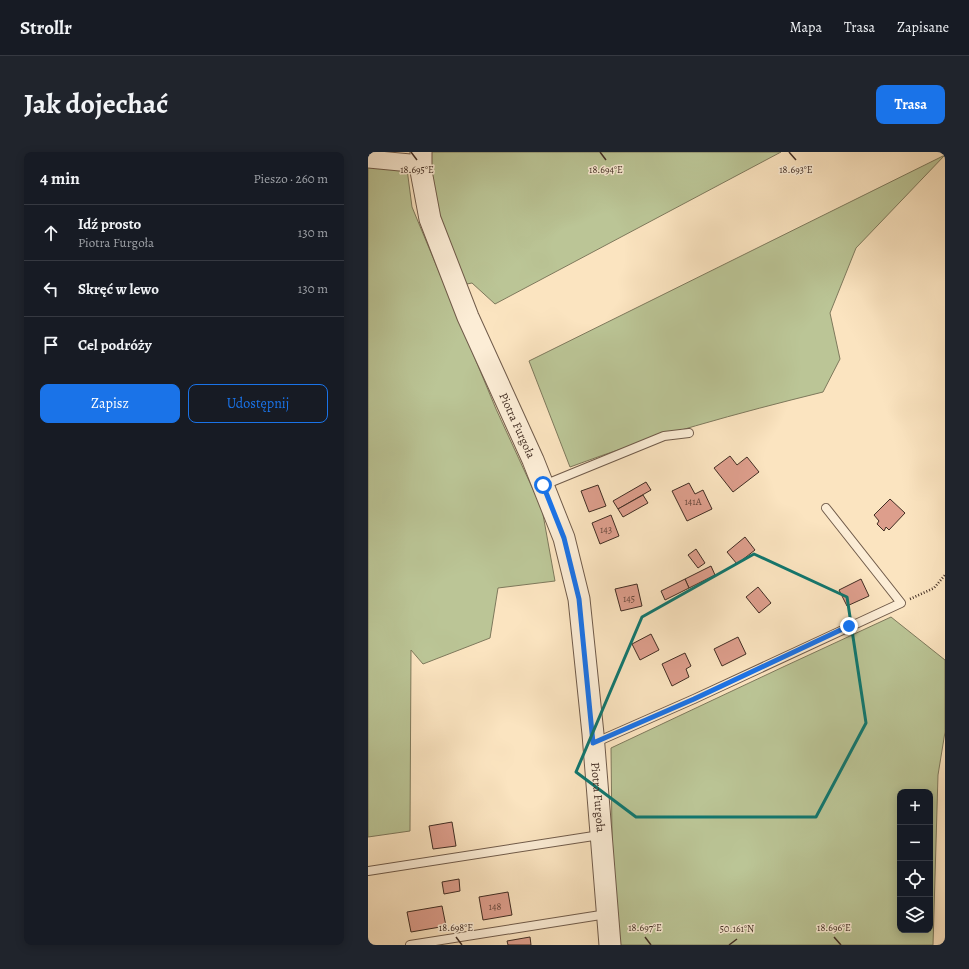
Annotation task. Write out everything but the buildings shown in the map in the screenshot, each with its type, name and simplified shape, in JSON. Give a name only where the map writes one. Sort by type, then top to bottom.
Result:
[{"type":"street","points":[[368,159],[421,158]]},
{"type":"street","name":"Piotra Furgoła","points":[[421,158],[421,171],[430,219],[468,317],[543,485],[564,538],[579,599],[610,945]]},
{"type":"lane","points":[[543,485],[664,436],[688,433]]},
{"type":"lane","points":[[593,743],[694,699],[901,603],[826,508]]},
{"type":"lane","points":[[368,871],[601,835]]},
{"type":"lane","points":[[410,945],[608,914]]},
{"type":"path","points":[[901,603],[934,588],[945,575]]},
{"type":"highlighted area","points":[[754,554],[847,597],[866,723],[816,817],[636,817],[576,772],[642,617]]},
{"type":"green space","points":[[430,152],[781,152],[495,304],[472,283],[462,285],[436,221]]},
{"type":"green space","points":[[945,155],[856,248],[830,313],[840,359],[823,392],[696,426],[633,445],[570,467],[529,361]]},
{"type":"green space","points":[[368,166],[407,169],[412,207],[496,409],[542,509],[555,581],[498,588],[490,638],[423,664],[411,650],[410,831],[368,837]]},
{"type":"green space","points":[[891,617],[945,660],[945,732],[938,775],[933,945],[619,945],[612,837],[611,748]]},
{"type":"route","points":[[543,485],[564,538],[579,599],[593,743],[694,699],[849,626]]}]
